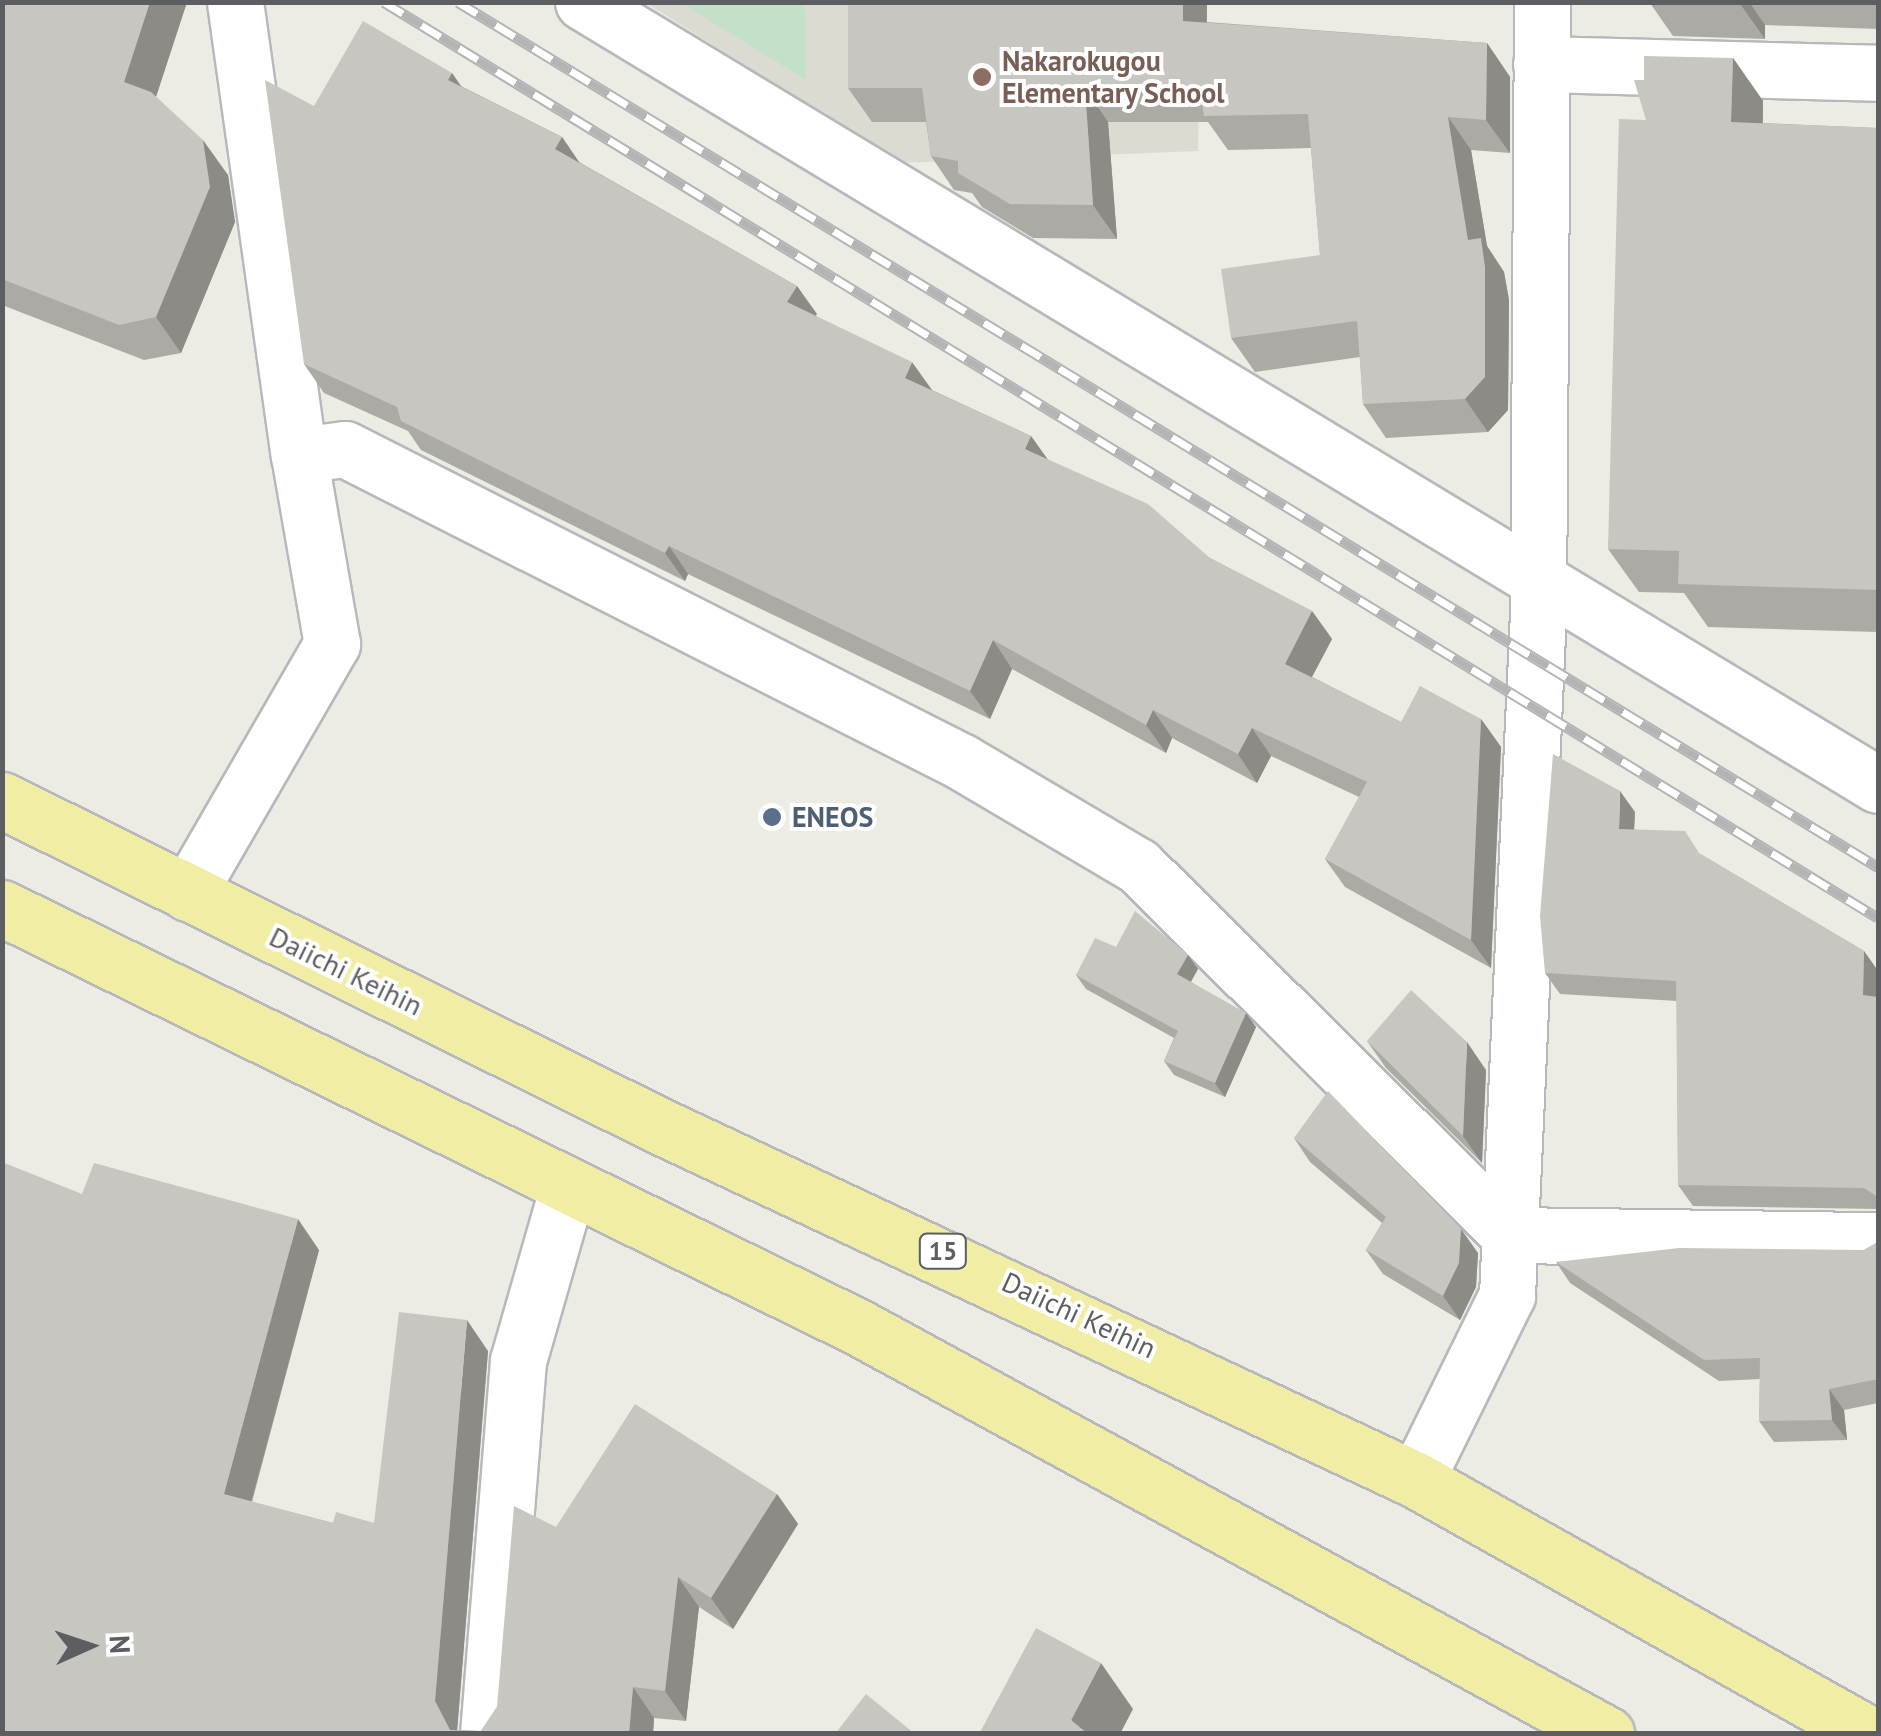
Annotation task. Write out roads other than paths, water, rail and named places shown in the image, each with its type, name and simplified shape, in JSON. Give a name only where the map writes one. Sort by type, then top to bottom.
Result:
[{"type":"highway","name":"Daiichi Keihin","points":[[2,800],[188,893],[1416,1480],[1868,1734]]},
{"type":"highway","points":[[2,908],[858,1327],[1606,1734]]},
{"type":"street","points":[[188,893],[332,644],[299,455],[235,2]]},
{"type":"street","points":[[582,2],[1878,785]]},
{"type":"street","points":[[1416,1480],[1507,1294],[1537,582],[1542,2]]},
{"type":"street","points":[[1541,64],[1878,73]]},
{"type":"street","points":[[299,455],[345,449],[962,762],[1138,866],[1510,1235],[1878,1240]]},
{"type":"street","points":[[488,1734],[518,1361],[568,1187]]},
{"type":"railway","points":[[384,2],[1878,918]]},
{"type":"railway","points":[[458,2],[1878,867]]},
{"type":"place","name":"Nakarokugou Elementary School","points":[[982,77]]},
{"type":"place","name":"ENEOS","points":[[772,817]]}]
